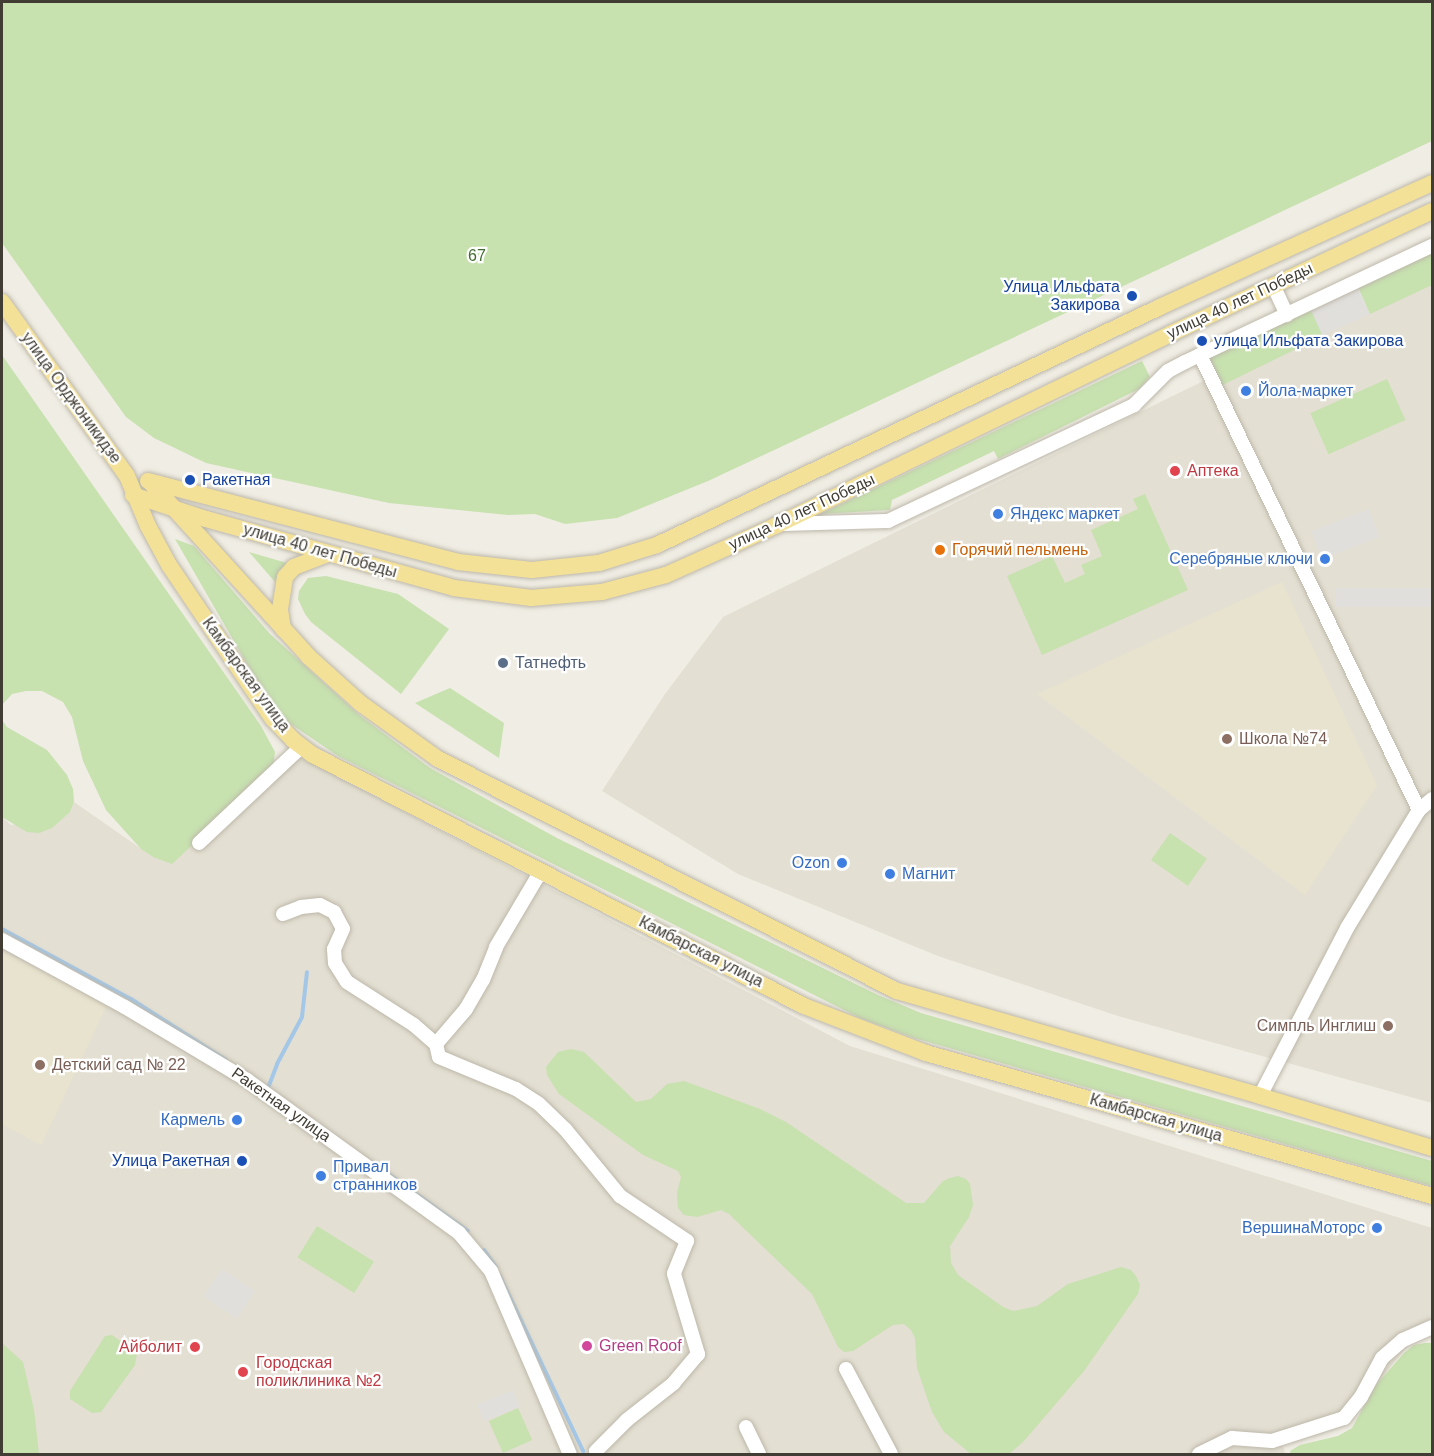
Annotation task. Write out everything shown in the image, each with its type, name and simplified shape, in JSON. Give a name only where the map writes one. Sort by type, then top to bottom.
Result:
[{"type":"main road","name":"улица 40 лет Победы","points":[[150,482],[458,562],[532,570],[599,562],[657,545],[1160,307],[1432,183]]},
{"type":"main road","name":"улица 40 лет Победы","points":[[133,495],[206,519],[454,588],[531,598],[602,592],[666,575],[777,525],[1273,285],[1432,211]]},
{"type":"main road","name":"улица Орджоникидзе","points":[[2,302],[127,476],[150,482]]},
{"type":"main road","name":"Камбарская улица","points":[[127,476],[133,495],[169,565],[273,719],[313,755],[804,1005],[926,1053],[1432,1196]]},
{"type":"main road","points":[[150,482],[284,630],[360,703],[438,759],[897,992],[1432,1148]]},
{"type":"main road","points":[[206,519],[212,498]]},
{"type":"main road","points":[[284,630],[280,609],[285,577],[294,567],[329,554]]},
{"type":"street","points":[[777,525],[888,521],[1134,405],[1168,371],[1432,246]]},
{"type":"street","points":[[1273,285],[1287,315]]},
{"type":"street","points":[[1200,355],[1419,810]]},
{"type":"street","points":[[199,843],[302,747]]},
{"type":"street","points":[[1260,1096],[1347,928],[1419,810],[1432,799]]},
{"type":"street","points":[[436,1044],[466,1009],[483,980],[496,947],[541,871]]},
{"type":"street","points":[[283,914],[301,907],[320,905],[334,912],[342,929],[334,949],[335,963],[347,982],[414,1025],[436,1044],[439,1057],[516,1089],[539,1104],[565,1129],[620,1196],[687,1241],[674,1274],[698,1354],[674,1383],[627,1419],[595,1453]]},
{"type":"street","name":"Ракетная улица","points":[[2,940],[125,1007],[247,1080],[459,1233],[491,1271],[570,1455]]},
{"type":"street","points":[[1199,1455],[1232,1438],[1272,1441],[1344,1418],[1361,1397],[1382,1358],[1403,1340],[1432,1327]]},
{"type":"street","points":[[846,1369],[891,1455]]},
{"type":"street","points":[[746,1428],[759,1455]]},
{"type":"shaded area","points":[[1432,275],[1432,1103],[1118,1016],[938,956],[738,874],[602,791],[665,694],[723,617],[1191,387]]},
{"type":"shaded area","points":[[1356,283],[1370,314],[1322,335],[1308,304]]},
{"type":"shaded area","points":[[1369,509],[1380,537],[1322,559],[1311,531]]},
{"type":"shaded area","name":"Школа №74","points":[[1282,582],[1377,785],[1305,895],[1037,694]]},
{"type":"shaded area","points":[[1336,588],[1432,588],[1432,607],[1336,607]]},
{"type":"shaded area","points":[[302,758],[850,1046],[1432,1228],[1432,1335],[1423,1327],[1342,1427],[1283,1445],[1285,1454],[2,1454],[2,817],[11,825],[70,812],[74,802],[153,857],[273,769]]},
{"type":"shaded area","name":"Детский сад № 22","points":[[2,951],[107,1005],[41,1145],[2,1124]]},
{"type":"shaded area","points":[[222,1269],[255,1291],[237,1319],[204,1296]]},
{"type":"shaded area","points":[[513,1390],[520,1407],[484,1421],[477,1405]]},
{"type":"green space","name":"67","points":[[2,2],[1432,2],[1432,141],[708,481],[617,518],[565,524],[535,514],[508,515],[389,503],[206,463],[154,438],[126,417],[2,243]]},
{"type":"green space","points":[[1432,246],[1432,285],[1370,314],[1356,283]]},
{"type":"green space","points":[[1309,305],[1324,336],[1216,388],[1201,358]]},
{"type":"green space","points":[[2,355],[261,726],[275,752],[273,769],[172,864],[153,857],[141,849],[106,810],[83,761],[72,717],[63,702],[42,691],[26,691],[12,694],[2,705]]},
{"type":"green space","points":[[1142,361],[1150,377],[1139,389],[998,459],[994,451],[892,500],[890,510],[821,514]]},
{"type":"green space","points":[[1387,379],[1405,420],[1329,454],[1310,413]]},
{"type":"green space","points":[[1145,494],[1188,590],[1042,655],[1007,576],[1052,556],[1065,583],[1085,574],[1081,565],[1102,556],[1091,530],[1138,509],[1133,499]]},
{"type":"green space","points":[[175,539],[194,546],[270,634],[358,714],[430,768],[557,838],[878,995],[921,1013],[1432,1161],[1432,1186],[914,1038],[860,1018],[338,756],[288,722],[254,676]]},
{"type":"green space","points":[[249,552],[287,563],[279,571],[275,582]]},
{"type":"green space","points":[[326,576],[398,594],[449,629],[401,694],[311,622],[305,614],[298,599],[299,591],[308,578]]},
{"type":"green space","points":[[450,688],[504,723],[499,758],[415,703]]},
{"type":"green space","points":[[2,720],[7,727],[47,750],[67,775],[73,789],[74,802],[70,812],[52,828],[39,833],[27,832],[2,817]]},
{"type":"green space","points":[[1170,833],[1207,859],[1188,886],[1151,860]]},
{"type":"green space","points":[[571,1049],[584,1052],[636,1102],[651,1099],[667,1084],[684,1081],[760,1109],[786,1122],[906,1203],[924,1203],[943,1181],[950,1178],[958,1176],[966,1179],[970,1184],[973,1205],[969,1217],[950,1246],[951,1263],[958,1275],[1003,1307],[1013,1311],[1037,1306],[1068,1284],[1121,1267],[1131,1270],[1136,1276],[1140,1285],[1138,1294],[1084,1371],[1024,1441],[1009,1454],[971,1454],[944,1432],[932,1412],[917,1368],[915,1338],[911,1330],[904,1324],[893,1325],[853,1351],[844,1352],[838,1347],[812,1294],[729,1214],[721,1210],[697,1217],[684,1215],[678,1208],[677,1193],[681,1177],[678,1171],[643,1155],[559,1094],[547,1075],[546,1067],[558,1052]]},
{"type":"green space","points":[[317,1226],[374,1262],[354,1293],[297,1257]]},
{"type":"green space","points":[[112,1335],[137,1353],[135,1365],[101,1412],[92,1413],[70,1399],[70,1391],[105,1336]]},
{"type":"green space","points":[[2,1343],[23,1362],[34,1410],[39,1454],[2,1454]]},
{"type":"green space","points":[[1432,1343],[1432,1454],[1291,1454],[1290,1451],[1300,1445],[1338,1436],[1352,1428],[1375,1386],[1404,1353],[1414,1345]]},
{"type":"green space","points":[[518,1408],[532,1440],[503,1453],[489,1421]]},
{"type":"waterway","points":[[2,929],[131,999],[226,1060]]},
{"type":"waterway","points":[[268,1088],[277,1064],[302,1017],[307,972]]},
{"type":"waterway","points":[[380,1168],[468,1231]]},
{"type":"waterway","points":[[484,1250],[496,1267]]},
{"type":"waterway","points":[[500,1276],[583,1451]]},
{"type":"place","name":"Улица Ильфата Закирова","points":[[1132,296]]},
{"type":"place","name":"улица Ильфата Закирова","points":[[1202,341]]},
{"type":"place","name":"Йола-маркет","points":[[1246,391]]},
{"type":"place","name":"Аптека","points":[[1175,471]]},
{"type":"place","name":"Ракетная","points":[[190,480]]},
{"type":"place","name":"Яндекс маркет","points":[[998,514]]},
{"type":"place","name":"Горячий пельмень","points":[[940,550]]},
{"type":"place","name":"Серебряные ключи","points":[[1325,559]]},
{"type":"place","name":"Татнефть","points":[[503,663]]},
{"type":"place","name":"Школа №74","points":[[1227,739]]},
{"type":"place","name":"Ozon","points":[[842,863]]},
{"type":"place","name":"Магнит","points":[[890,874]]},
{"type":"place","name":"Симпль Инглиш","points":[[1388,1026]]},
{"type":"place","name":"Детский сад № 22","points":[[40,1065]]},
{"type":"place","name":"Кармель","points":[[237,1120]]},
{"type":"place","name":"Улица Ракетная","points":[[242,1161]]},
{"type":"place","name":"Привал странников","points":[[321,1176]]},
{"type":"place","name":"ВершинаМоторс","points":[[1377,1228]]},
{"type":"place","name":"Green Roof","points":[[587,1346]]},
{"type":"place","name":"Айболит","points":[[195,1347]]},
{"type":"place","name":"Городская поликлиника №2","points":[[243,1372]]}]
